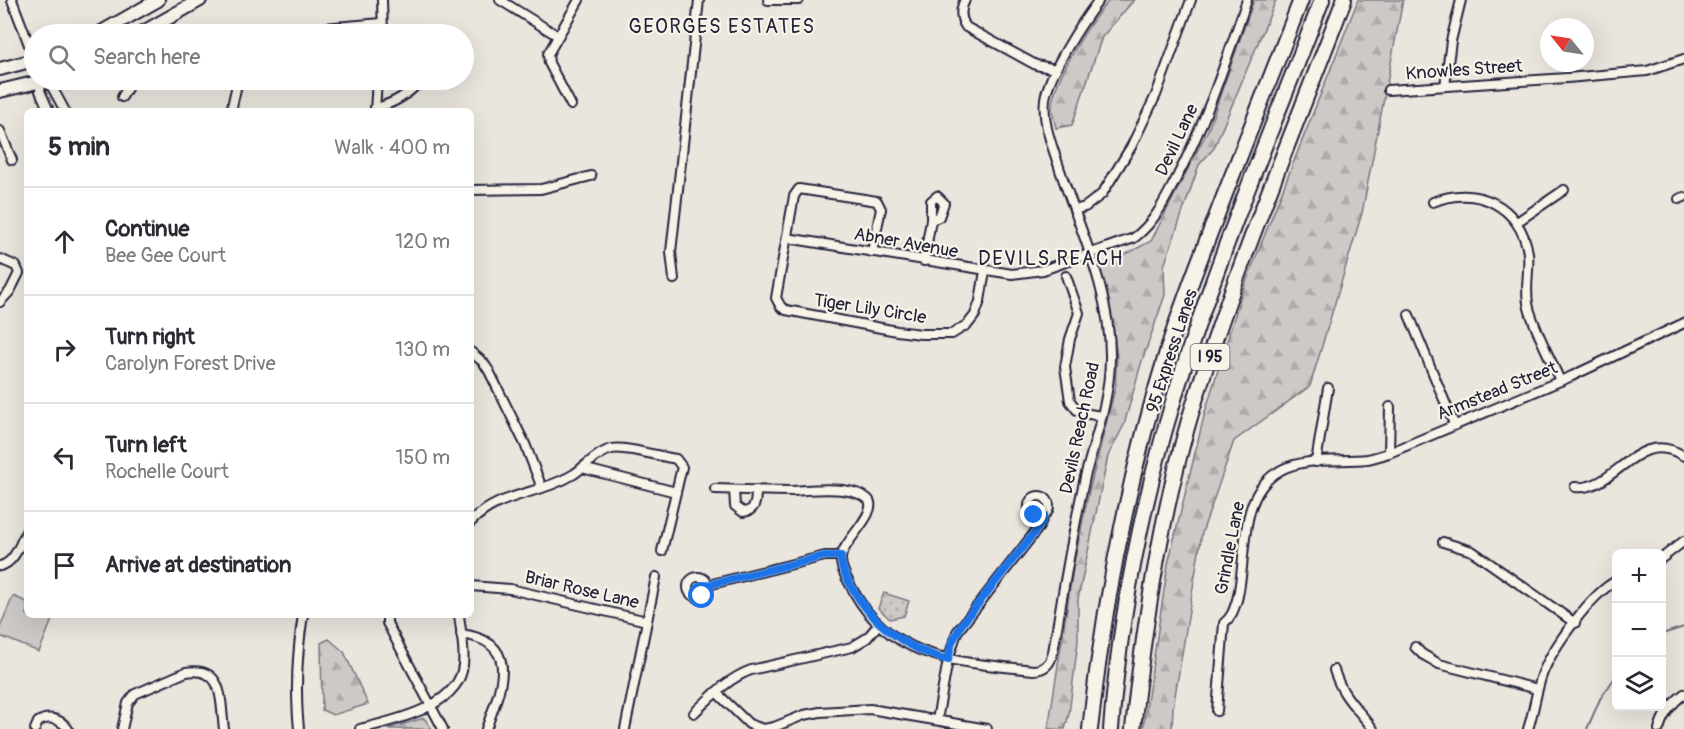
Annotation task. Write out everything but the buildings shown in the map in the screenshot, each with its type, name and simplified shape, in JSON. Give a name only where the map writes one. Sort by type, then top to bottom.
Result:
[{"type":"highway","name":"I 95","points":[[1090,729],[1103,620],[1114,559],[1131,480],[1151,408],[1191,285],[1300,0]]},
{"type":"highway","name":"95 Express Lanes","points":[[1111,729],[1128,597],[1153,477],[1171,410],[1212,286],[1322,0]]},
{"type":"highway","name":"I 95","points":[[1133,729],[1150,596],[1166,515],[1190,419],[1234,284],[1344,0]]},
{"type":"main road","points":[[116,24],[158,0]]},
{"type":"main road","points":[[158,24],[200,0]]},
{"type":"main road","points":[[0,69],[24,62]]},
{"type":"main road","points":[[0,91],[24,85]]},
{"type":"street","points":[[12,0],[24,32]]},
{"type":"street","points":[[370,24],[382,23],[382,0]]},
{"type":"street","points":[[500,0],[558,36]]},
{"type":"street","points":[[571,105],[548,60],[551,48],[579,0]]},
{"type":"street","points":[[674,279],[671,252],[699,0]]},
{"type":"street","points":[[768,0],[799,0]]},
{"type":"street","points":[[965,0],[961,12],[966,27],[1036,65],[1056,69]]},
{"type":"street","name":"Devils Reach Road","points":[[948,660],[1041,670],[1052,657],[1071,547],[1110,376],[1106,312],[1090,254],[1050,139],[1045,117],[1046,92],[1056,69],[1099,0]]},
{"type":"street","points":[[1074,210],[1094,201],[1102,194],[1131,147],[1156,95],[1191,0]]},
{"type":"street","name":"Devil Lane","points":[[1090,254],[1134,238],[1144,231],[1158,214],[1202,127],[1247,0]]},
{"type":"street","points":[[1445,86],[1451,41],[1461,0]]},
{"type":"street","name":"Knowles Street","points":[[1388,90],[1567,78],[1647,70],[1684,59]]},
{"type":"street","points":[[39,90],[48,108]]},
{"type":"street","points":[[54,90],[63,108]]},
{"type":"street","points":[[122,96],[126,90]]},
{"type":"street","points":[[232,108],[236,90]]},
{"type":"street","points":[[375,108],[376,90]]},
{"type":"street","points":[[380,108],[396,102],[411,90]]},
{"type":"street","points":[[0,131],[12,160]]},
{"type":"street","points":[[474,190],[541,189],[591,177]]},
{"type":"street","points":[[787,238],[794,195],[799,189],[873,200],[880,205],[881,209],[872,252]]},
{"type":"street","points":[[1517,222],[1564,190]]},
{"type":"street","points":[[1433,202],[1461,195],[1485,198],[1503,208],[1517,222],[1528,252],[1529,265],[1526,284],[1530,310],[1560,381]]},
{"type":"street","points":[[924,261],[931,220]]},
{"type":"street","name":"Abner Avenue","points":[[787,238],[1012,274],[1043,270],[1090,254]]},
{"type":"street","name":"Tiger Lily Circle","points":[[787,238],[776,298],[781,308],[897,331],[952,334],[960,330],[968,324],[979,306],[985,271]]},
{"type":"street","points":[[0,259],[16,266],[19,273],[10,291],[0,302]]},
{"type":"street","points":[[1066,276],[1079,313],[1070,339],[1065,368],[1070,401],[1077,410],[1083,413],[1101,416]]},
{"type":"street","points":[[1409,315],[1454,424]]},
{"type":"street","name":"Armstead Street","points":[[1316,462],[1370,458],[1389,453],[1560,381],[1684,323]]},
{"type":"street","points":[[474,354],[489,370],[525,444],[542,488]]},
{"type":"street","points":[[1316,462],[1328,388]]},
{"type":"street","points":[[1389,453],[1390,407]]},
{"type":"street","points":[[474,519],[488,507],[504,499],[560,482],[606,451],[620,448],[676,459],[680,462],[682,471],[662,551]]},
{"type":"street","points":[[1575,487],[1591,487],[1643,452],[1662,449],[1684,456]]},
{"type":"street","name":"Grindle Lane","points":[[1217,711],[1224,623],[1230,618],[1239,592],[1253,501],[1265,482],[1281,470],[1316,462]]},
{"type":"street","points":[[582,468],[676,492]]},
{"type":"street","points":[[715,489],[840,490],[867,498],[870,502],[870,511],[841,556],[848,581],[857,597],[879,624],[906,643],[948,660]]},
{"type":"street","points":[[734,490],[735,506],[740,511],[747,512],[755,506],[756,490]]},
{"type":"street","points":[[937,720],[948,660],[959,628],[1039,527],[1044,515]]},
{"type":"street","points":[[0,566],[11,560],[24,536]]},
{"type":"street","points":[[1443,542],[1472,551],[1575,623]]},
{"type":"street","points":[[1666,555],[1684,542]]},
{"type":"street","points":[[708,585],[825,556],[841,556]]},
{"type":"street","points":[[647,621],[656,577]]},
{"type":"street","points":[[1528,729],[1548,661],[1597,594],[1612,584]]},
{"type":"street","name":"Briar Rose Lane","points":[[474,586],[510,589],[647,621],[625,729]]},
{"type":"street","points":[[299,729],[296,703],[303,618]]},
{"type":"street","points":[[387,618],[387,623],[443,729]]},
{"type":"street","points":[[360,729],[430,706],[451,692],[461,674],[463,655],[459,618]]},
{"type":"street","points":[[694,713],[728,681],[751,670],[852,647],[867,638],[879,624]]},
{"type":"street","points":[[461,634],[485,641],[492,647],[501,662],[502,685],[486,729]]},
{"type":"street","points":[[1415,647],[1430,660],[1439,664],[1538,689]]},
{"type":"street","points":[[1334,670],[1342,691],[1373,729]]},
{"type":"street","points":[[122,729],[128,703],[135,694],[186,672],[194,671],[211,674],[217,683],[224,729]]},
{"type":"street","points":[[716,692],[749,724],[763,729],[774,728],[804,715],[849,709],[891,711],[987,729]]},
{"type":"street","points":[[1659,729],[1669,708],[1684,694]]},
{"type":"street","points":[[35,729],[38,722],[46,719],[61,721],[68,729]]},
{"type":"green space","points":[[1110,0],[1134,0],[1102,37],[1072,125],[1056,128],[1052,105],[1059,81],[1093,20]]},
{"type":"green space","points":[[1254,0],[1276,0],[1214,148],[1199,165],[1164,266],[1165,295],[1141,364],[1124,425],[1108,456],[1078,599],[1078,641],[1069,714],[1065,729],[1048,729],[1074,563],[1089,491],[1115,389],[1117,356],[1108,297],[1100,268],[1151,241],[1208,130]]},
{"type":"green space","points":[[1358,0],[1403,0],[1362,213],[1310,386],[1234,441],[1202,533],[1173,708],[1172,729],[1143,729],[1168,564],[1205,412],[1242,292]]},
{"type":"green space","points":[[884,593],[909,601],[904,616],[890,619],[878,608]]},
{"type":"green space","points":[[13,596],[24,601],[24,618],[53,618],[39,652],[0,636],[0,627]]},
{"type":"green space","points":[[329,639],[344,652],[368,704],[333,715],[322,710],[321,643]]},
{"type":"green space","points":[[424,718],[432,729],[387,729]]},
{"type":"waterway","points":[[1666,633],[1684,627]]},
{"type":"waterway","points":[[1587,729],[1600,699],[1612,682]]},
{"type":"district","name":"GEORGES ESTATES","points":[[722,26]]},
{"type":"district","name":"DEVILS REACH","points":[[1051,258]]},
{"type":"route","points":[[702,596],[707,592],[708,585],[825,556],[841,556],[848,581],[857,597],[879,624],[906,643],[948,660],[952,642],[962,624],[1042,523],[1044,515],[1034,515]]}]
